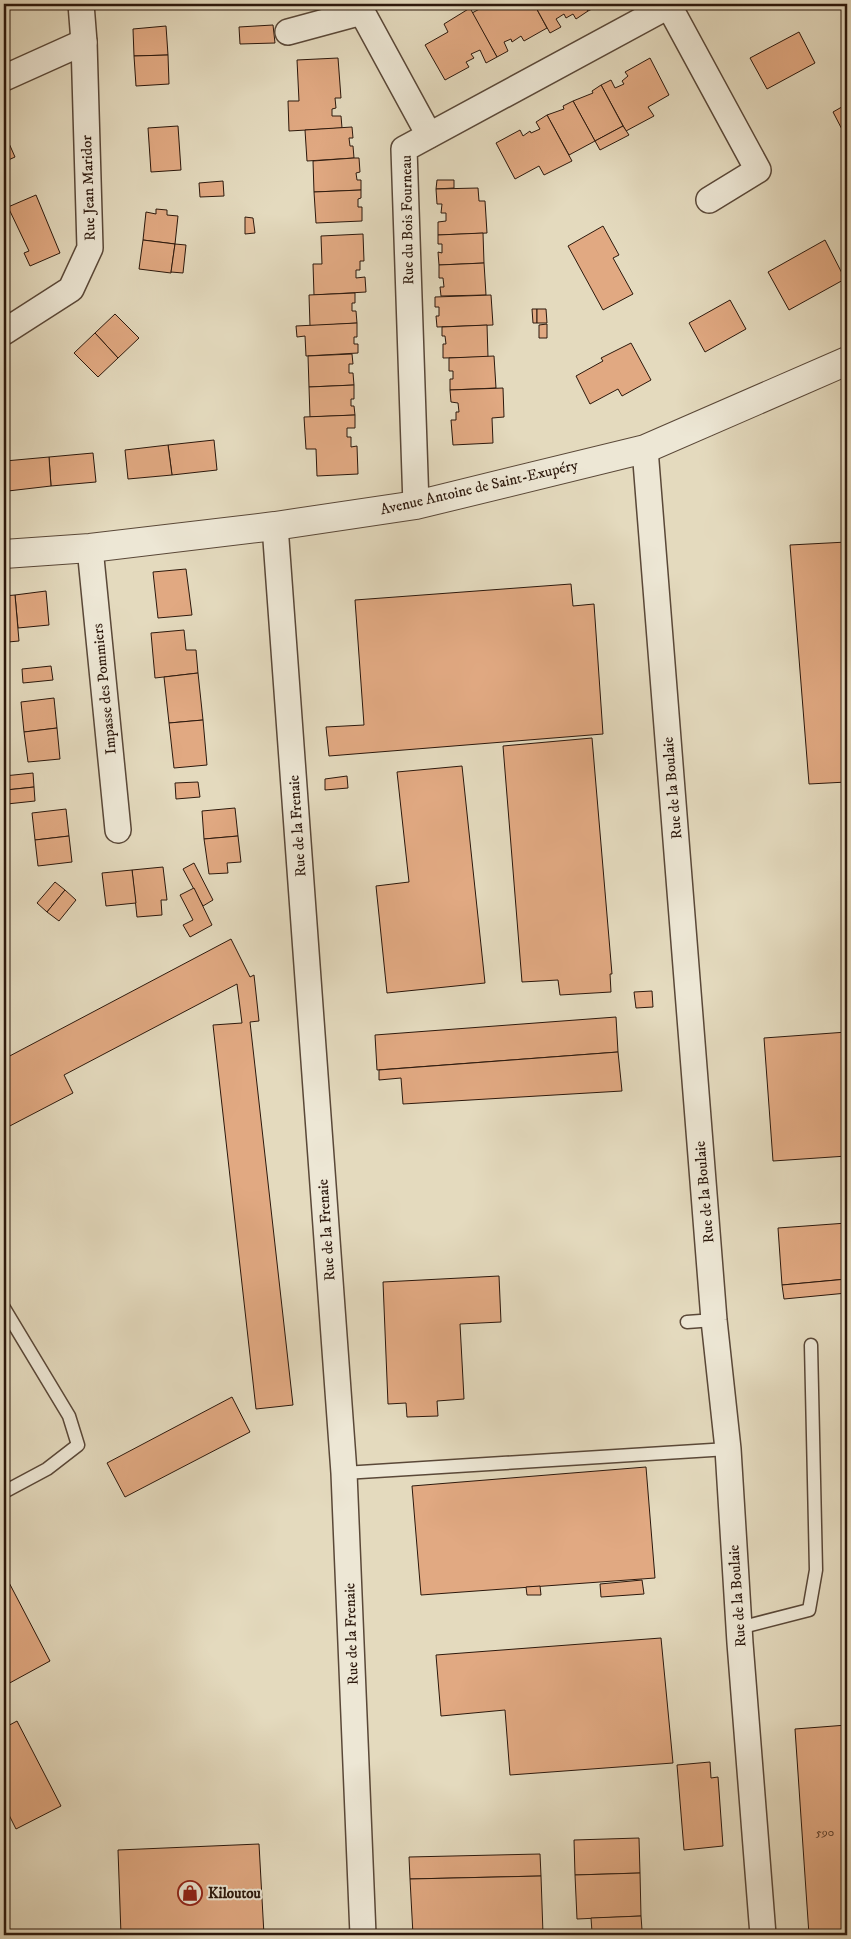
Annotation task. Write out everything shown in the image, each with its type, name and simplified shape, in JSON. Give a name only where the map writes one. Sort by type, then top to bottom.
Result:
[{"type":"street","name":"Rue Jean Maridor","points":[[4,332],[71,289],[90,248],[84,42],[81,4]]},
{"type":"street","points":[[670,5],[758,170],[709,200]]},
{"type":"street","name":"Rue du Bois Fourneau","points":[[416,505],[404,149],[670,5]]},
{"type":"street","points":[[288,32],[362,12],[429,135]]},
{"type":"street","points":[[4,78],[84,42]]},
{"type":"street","name":"Avenue Antoine de Saint-Exupéry","points":[[4,554],[90,548],[275,526],[416,505],[644,449],[847,361]]},
{"type":"street","name":"Rue de la Boulaie","points":[[644,449],[714,1320],[728,1449],[739,1628],[763,1935]]},
{"type":"street","name":"Rue de la Frenaie","points":[[275,526],[344,1473],[363,1935]]},
{"type":"street","name":"Impasse des Pommiers","points":[[90,548],[118,830]]},
{"type":"lane","points":[[4,1308],[69,1416],[78,1445],[47,1469],[4,1492]]},
{"type":"lane","points":[[687,1322],[714,1320]]},
{"type":"lane","points":[[739,1628],[809,1610],[816,1570],[811,1345]]},
{"type":"lane","points":[[344,1473],[728,1449]]},
{"type":"building","points":[[489,4],[503,4],[504,6],[508,4],[534,4],[547,28],[524,41],[521,36],[512,42],[511,39],[504,42],[508,51],[497,57],[472,13]]},
{"type":"building","points":[[534,4],[584,4],[588,11],[576,19],[573,14],[566,18],[564,14],[556,19],[561,27],[550,33]]},
{"type":"building","points":[[584,4],[599,4],[600,5],[588,11]]},
{"type":"building","points":[[470,8],[497,57],[486,63],[480,50],[471,54],[474,58],[466,62],[469,67],[445,80],[425,45],[448,32],[444,24]]},
{"type":"building","points":[[273,25],[275,43],[240,44],[239,27]]},
{"type":"building","points":[[166,26],[168,55],[134,56],[133,29]]},
{"type":"building","points":[[799,32],[815,63],[767,89],[750,58]]},
{"type":"building","points":[[168,55],[169,84],[136,86],[134,56]]},
{"type":"building","points":[[338,58],[341,98],[335,98],[336,108],[332,109],[332,116],[341,116],[342,128],[289,131],[288,101],[299,101],[297,60]]},
{"type":"building","points":[[650,58],[669,95],[648,107],[654,116],[626,131],[601,85],[611,80],[615,88],[624,84],[622,81],[628,76],[625,72]]},
{"type":"building","points":[[601,85],[623,126],[595,141],[573,101],[593,93],[592,91]]},
{"type":"building","points":[[573,101],[595,141],[569,155],[547,115],[564,109],[563,106]]},
{"type":"building","points":[[847,104],[847,139],[833,112]]},
{"type":"building","points":[[547,115],[572,161],[544,175],[539,166],[515,179],[496,143],[520,130],[523,136],[530,131],[531,133],[540,129],[536,122]]},
{"type":"building","points":[[178,126],[181,170],[151,172],[148,128]]},
{"type":"building","points":[[623,126],[629,135],[600,150],[595,141]]},
{"type":"building","points":[[352,127],[353,138],[349,138],[350,146],[353,146],[354,158],[307,161],[305,130]]},
{"type":"building","points":[[4,132],[15,157],[4,162]]},
{"type":"building","points":[[359,158],[360,172],[356,173],[357,180],[361,180],[361,190],[314,192],[313,161]]},
{"type":"building","points":[[437,180],[454,180],[454,188],[436,189]]},
{"type":"building","points":[[223,181],[224,196],[200,197],[199,183]]},
{"type":"building","points":[[478,188],[479,201],[485,201],[487,233],[438,235],[438,222],[446,221],[446,213],[441,213],[442,204],[437,204],[436,189]]},
{"type":"building","points":[[361,190],[358,207],[362,207],[362,221],[316,223],[314,192]]},
{"type":"building","points":[[36,195],[60,253],[30,266],[24,253],[29,251],[8,207]]},
{"type":"building","points":[[156,209],[167,210],[167,215],[178,216],[175,244],[143,240],[146,212],[156,214]]},
{"type":"building","points":[[245,217],[253,218],[255,233],[245,234]]},
{"type":"building","points":[[603,226],[619,255],[613,258],[633,294],[603,310],[568,246]]},
{"type":"building","points":[[483,233],[484,263],[439,265],[438,252],[442,253],[442,244],[438,244],[438,235]]},
{"type":"building","points":[[363,234],[364,261],[360,261],[360,270],[356,270],[356,278],[365,277],[366,292],[314,295],[313,264],[322,264],[321,236]]},
{"type":"building","points":[[143,240],[175,244],[171,273],[139,269]]},
{"type":"building","points":[[825,240],[845,279],[789,310],[768,272]]},
{"type":"building","points":[[175,244],[186,245],[183,273],[171,272]]},
{"type":"building","points":[[484,263],[486,295],[441,296],[440,287],[444,287],[443,278],[439,278],[439,265]]},
{"type":"building","points":[[355,293],[355,303],[352,303],[352,311],[356,311],[357,323],[310,326],[309,295]]},
{"type":"building","points":[[491,295],[493,325],[437,327],[436,316],[439,316],[439,307],[435,307],[435,297]]},
{"type":"building","points":[[730,300],[746,329],[705,352],[689,323]]},
{"type":"building","points":[[532,309],[537,309],[537,323],[533,323]]},
{"type":"building","points":[[537,309],[546,309],[547,323],[537,323]]},
{"type":"building","points":[[115,314],[139,338],[118,358],[95,333]]},
{"type":"building","points":[[357,323],[357,337],[354,337],[354,344],[358,344],[358,353],[306,356],[305,336],[297,337],[296,326]]},
{"type":"building","points":[[547,324],[547,338],[539,338],[539,325]]},
{"type":"building","points":[[487,325],[488,357],[443,358],[443,344],[446,344],[445,336],[442,336],[442,327]]},
{"type":"building","points":[[95,333],[118,358],[98,377],[74,353]]},
{"type":"building","points":[[631,343],[651,380],[622,396],[618,389],[590,404],[576,376],[603,361],[601,358]]},
{"type":"building","points":[[352,354],[353,364],[349,364],[349,373],[353,373],[354,385],[309,387],[308,356]]},
{"type":"building","points":[[494,356],[496,388],[450,390],[450,379],[453,379],[453,371],[449,371],[449,358]]},
{"type":"building","points":[[354,385],[354,399],[351,399],[351,406],[354,406],[355,415],[310,417],[309,387]]},
{"type":"building","points":[[503,388],[504,417],[492,418],[493,443],[453,445],[451,420],[456,420],[456,412],[459,412],[458,403],[451,402],[450,390]]},
{"type":"building","points":[[355,415],[355,428],[347,428],[347,437],[351,437],[351,447],[357,446],[358,474],[317,476],[316,449],[306,449],[304,417]]},
{"type":"building","points":[[214,440],[217,470],[172,475],[168,445]]},
{"type":"building","points":[[168,445],[172,475],[128,479],[125,450]]},
{"type":"building","points":[[93,453],[96,482],[51,486],[49,457]]},
{"type":"building","points":[[49,457],[51,486],[8,491],[5,461]]},
{"type":"building","points":[[847,542],[847,782],[809,784],[790,545]]},
{"type":"building","points":[[186,569],[192,615],[158,618],[153,572]]},
{"type":"building","points":[[571,584],[573,606],[594,604],[603,734],[329,756],[326,727],[364,725],[355,600]]},
{"type":"building","points":[[46,591],[49,625],[18,628],[15,595]]},
{"type":"building","points":[[15,595],[19,641],[8,642],[7,629],[4,630],[4,596]]},
{"type":"building","points":[[184,630],[186,650],[196,650],[198,673],[155,678],[151,633]]},
{"type":"building","points":[[51,666],[53,680],[23,683],[22,669]]},
{"type":"building","points":[[198,673],[203,720],[169,723],[164,677]]},
{"type":"building","points":[[54,698],[57,728],[24,732],[21,702]]},
{"type":"building","points":[[203,720],[207,765],[174,768],[169,723]]},
{"type":"building","points":[[57,728],[60,759],[28,762],[24,732]]},
{"type":"building","points":[[592,738],[612,974],[610,974],[611,992],[560,995],[558,980],[522,982],[503,746]]},
{"type":"building","points":[[462,766],[485,983],[387,993],[376,886],[409,882],[397,772]]},
{"type":"building","points":[[33,773],[34,787],[6,790],[4,776]]},
{"type":"building","points":[[347,776],[348,788],[325,790],[325,779]]},
{"type":"building","points":[[198,782],[200,797],[176,799],[175,783]]},
{"type":"building","points":[[34,787],[35,801],[7,804],[6,790]]},
{"type":"building","points":[[235,808],[238,836],[204,839],[202,811]]},
{"type":"building","points":[[66,809],[69,836],[35,840],[32,813]]},
{"type":"building","points":[[69,836],[72,862],[38,866],[35,840]]},
{"type":"building","points":[[238,836],[241,862],[227,863],[228,873],[209,874],[204,839]]},
{"type":"building","points":[[194,863],[213,900],[203,906],[183,869]]},
{"type":"building","points":[[163,867],[167,900],[161,900],[162,915],[137,917],[132,870]]},
{"type":"building","points":[[132,870],[136,903],[106,906],[102,873]]},
{"type":"building","points":[[55,882],[65,890],[47,912],[37,903]]},
{"type":"building","points":[[194,888],[212,925],[190,937],[183,925],[193,920],[180,895]]},
{"type":"building","points":[[65,890],[76,900],[59,921],[47,912]]},
{"type":"building","points":[[231,939],[250,977],[254,975],[259,1021],[250,1022],[293,1405],[256,1409],[213,1025],[242,1023],[237,984],[64,1075],[73,1093],[4,1129],[4,1059]]},
{"type":"building","points":[[845,954],[847,954],[847,986]]},
{"type":"building","points":[[652,991],[653,1007],[636,1008],[634,992]]},
{"type":"building","points":[[616,1017],[618,1052],[377,1070],[375,1035]]},
{"type":"building","points":[[847,1032],[847,1156],[773,1161],[764,1038]]},
{"type":"building","points":[[618,1052],[622,1091],[403,1104],[401,1078],[379,1080],[379,1070]]},
{"type":"building","points":[[847,1223],[847,1279],[782,1285],[778,1228]]},
{"type":"building","points":[[499,1276],[501,1322],[460,1324],[464,1399],[437,1401],[438,1416],[407,1417],[406,1403],[388,1404],[383,1282]]},
{"type":"building","points":[[847,1279],[847,1293],[784,1299],[782,1285]]},
{"type":"building","points":[[232,1397],[250,1432],[125,1497],[107,1463]]},
{"type":"building","points":[[646,1467],[655,1578],[421,1595],[412,1486]]},
{"type":"building","points":[[4,1573],[50,1661],[6,1685],[4,1681]]},
{"type":"building","points":[[642,1580],[644,1594],[601,1597],[600,1584]]},
{"type":"building","points":[[540,1586],[541,1595],[527,1595],[526,1587]]},
{"type":"building","points":[[661,1638],[673,1763],[510,1775],[505,1710],[441,1716],[436,1655]]},
{"type":"building","points":[[17,1721],[61,1806],[16,1829],[4,1805],[4,1728]]},
{"type":"building","points":[[847,1725],[847,1935],[809,1935],[795,1729]]},
{"type":"building","points":[[710,1762],[711,1778],[718,1777],[723,1846],[684,1850],[677,1765]]},
{"type":"building","points":[[639,1838],[640,1873],[575,1875],[574,1840]]},
{"type":"building","name":"Kiloutou","points":[[259,1844],[264,1935],[121,1935],[118,1850]]},
{"type":"building","points":[[540,1854],[541,1876],[410,1879],[409,1857]]},
{"type":"building","points":[[640,1873],[641,1916],[577,1919],[575,1875]]},
{"type":"building","points":[[541,1876],[543,1934],[413,1935],[410,1879]]},
{"type":"building","points":[[641,1916],[642,1930],[592,1932],[591,1918]]},
{"type":"place","name":"Kiloutou","points":[[190,1893]]}]
